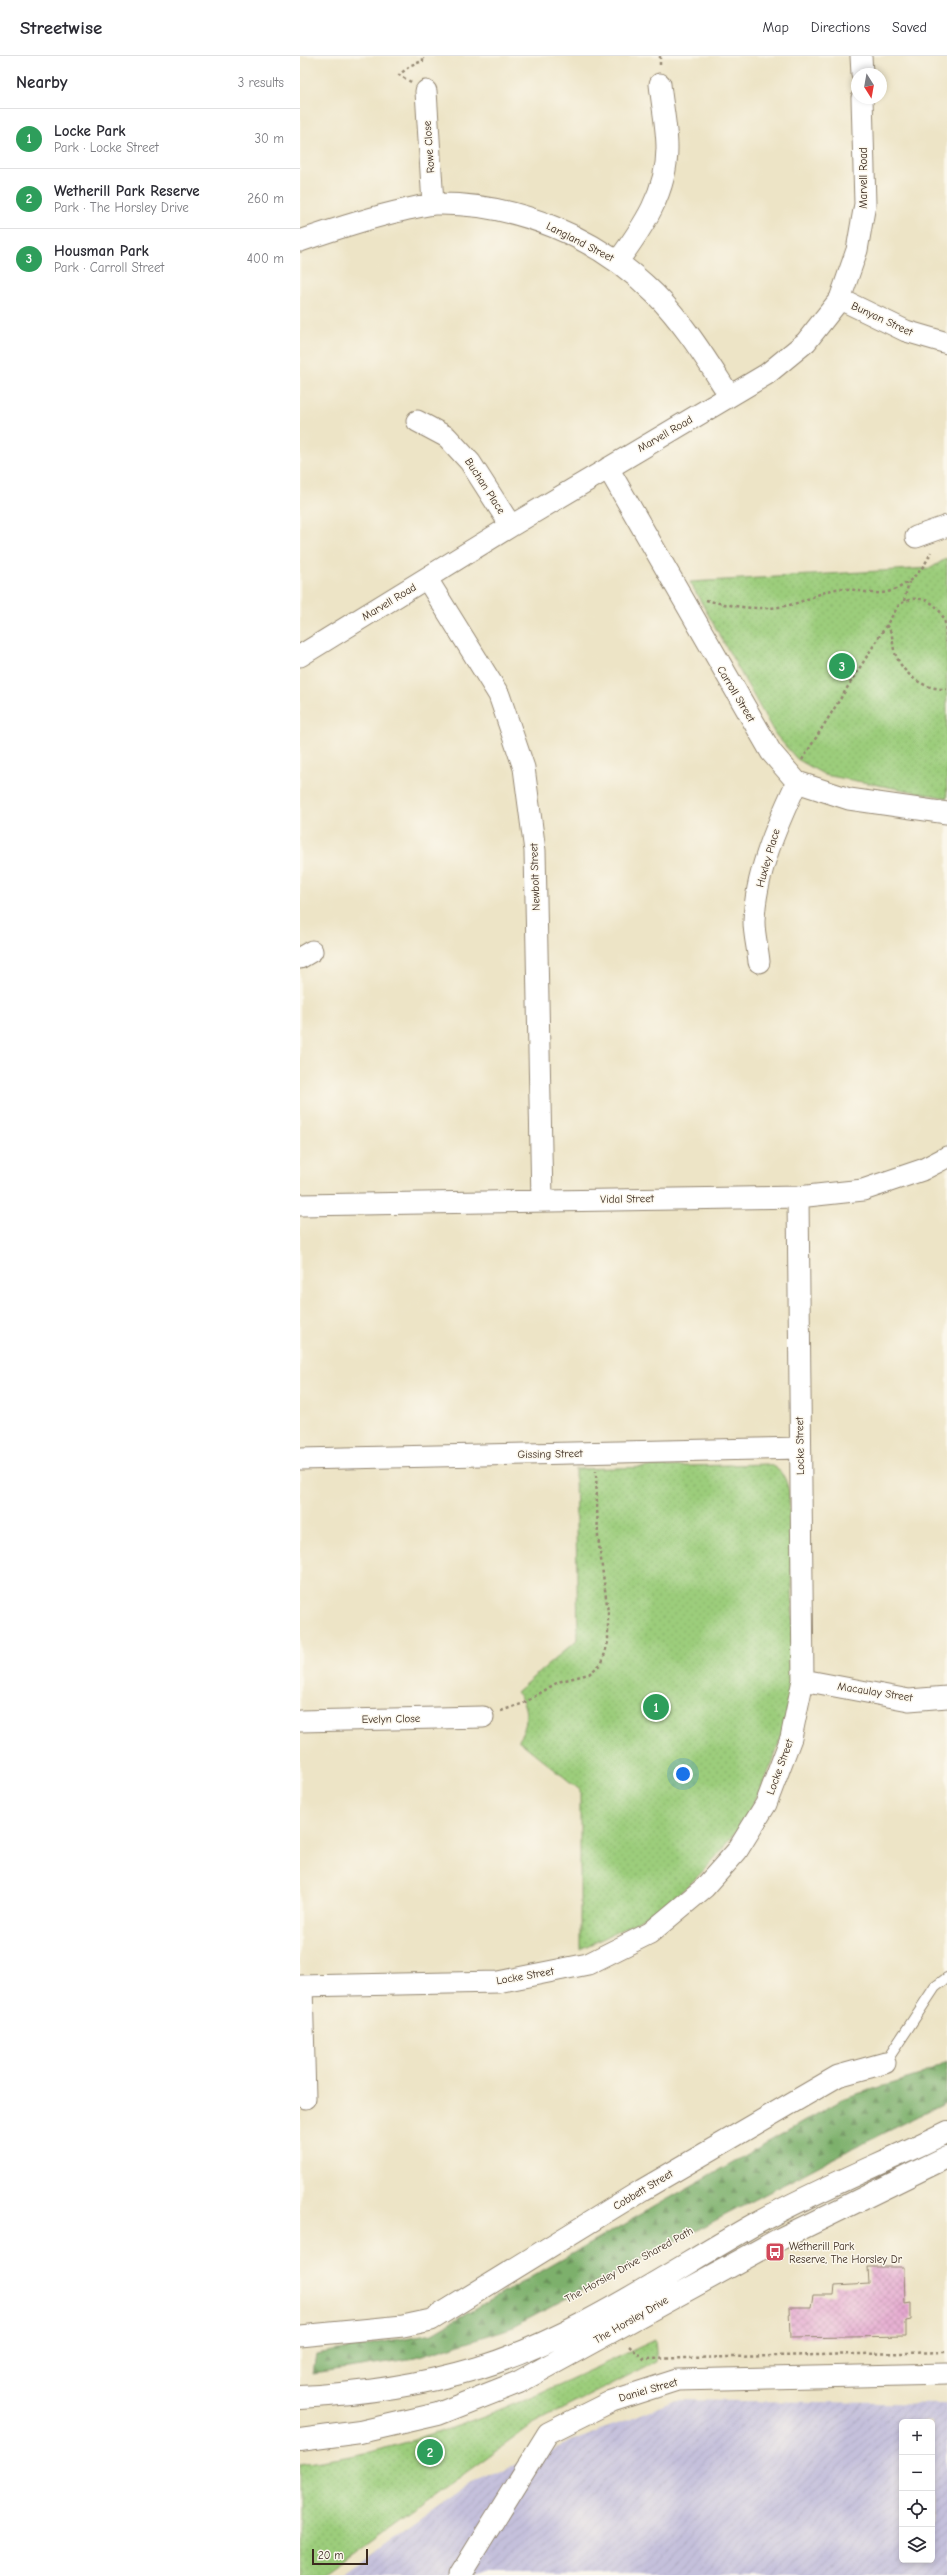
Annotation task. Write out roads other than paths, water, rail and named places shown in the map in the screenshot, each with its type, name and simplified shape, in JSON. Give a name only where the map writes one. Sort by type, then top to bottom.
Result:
[{"type":"main road","name":"The Horsley Drive","points":[[300,2397],[381,2389],[424,2382],[480,2368],[516,2354],[576,2325],[757,2223],[947,2132]]},
{"type":"main road","name":"The Horsley Drive","points":[[300,2440],[360,2432],[438,2414],[519,2382],[780,2239],[947,2158]]},
{"type":"street","points":[[861,56],[862,68]]},
{"type":"street","points":[[618,261],[646,223],[661,188],[667,148],[660,84]]},
{"type":"street","name":"Rowe Close","points":[[426,91],[433,204]]},
{"type":"street","name":"Marvell Road","points":[[300,656],[511,526],[767,374],[806,342],[840,299],[857,250],[865,204],[862,104]]},
{"type":"street","name":"Langland Street","points":[[300,241],[368,218],[433,204],[490,208],[553,225],[618,261],[655,294],[685,329],[730,396]]},
{"type":"street","name":"Bunyan Street","points":[[840,299],[906,331],[947,344]]},
{"type":"street","name":"Buchan Place","points":[[417,421],[447,437],[470,462],[511,526]]},
{"type":"street","name":"Carroll Street","points":[[608,468],[770,752],[794,778],[849,799],[947,813]]},
{"type":"street","points":[[916,537],[943,528]]},
{"type":"street","name":"Newbolt Street","points":[[427,579],[499,695],[524,768],[535,851],[542,1200]]},
{"type":"street","name":"Huxley Place","points":[[759,962],[754,922],[759,884],[794,778]]},
{"type":"street","name":"Vidal Street","points":[[300,1205],[798,1196],[863,1190],[922,1170],[947,1157]]},
{"type":"street","name":"Locke Street","points":[[301,1986],[498,1982],[588,1964],[650,1933],[704,1888],[737,1851],[766,1804],[791,1738],[803,1680],[798,1196]]},
{"type":"street","name":"Gissing Street","points":[[300,1459],[800,1448]]},
{"type":"street","name":"Macaulay Street","points":[[803,1680],[909,1700],[947,1697]]},
{"type":"street","name":"Evelyn Close","points":[[300,1720],[483,1717]]},
{"type":"street","points":[[301,1986],[305,2098]]},
{"type":"street","name":"Cobbett Street","points":[[300,2336],[403,2326],[431,2320],[636,2194],[838,2076],[884,2064]]},
{"type":"street","name":"Daniel Street","points":[[460,2575],[548,2433],[612,2400],[677,2380],[947,2374]]},
{"type":"lane","name":"Cobbett Street","points":[[884,2064],[935,1987],[947,1978]]},
{"type":"place","name":"Housman Park","points":[[842,666]]},
{"type":"place","name":"Locke Park","points":[[656,1707]]},
{"type":"place","name":"Wetherill Park Reserve, The Horsley Dr","points":[[775,2252]]},
{"type":"place","name":"Wetherill Park Reserve","points":[[430,2452]]}]
